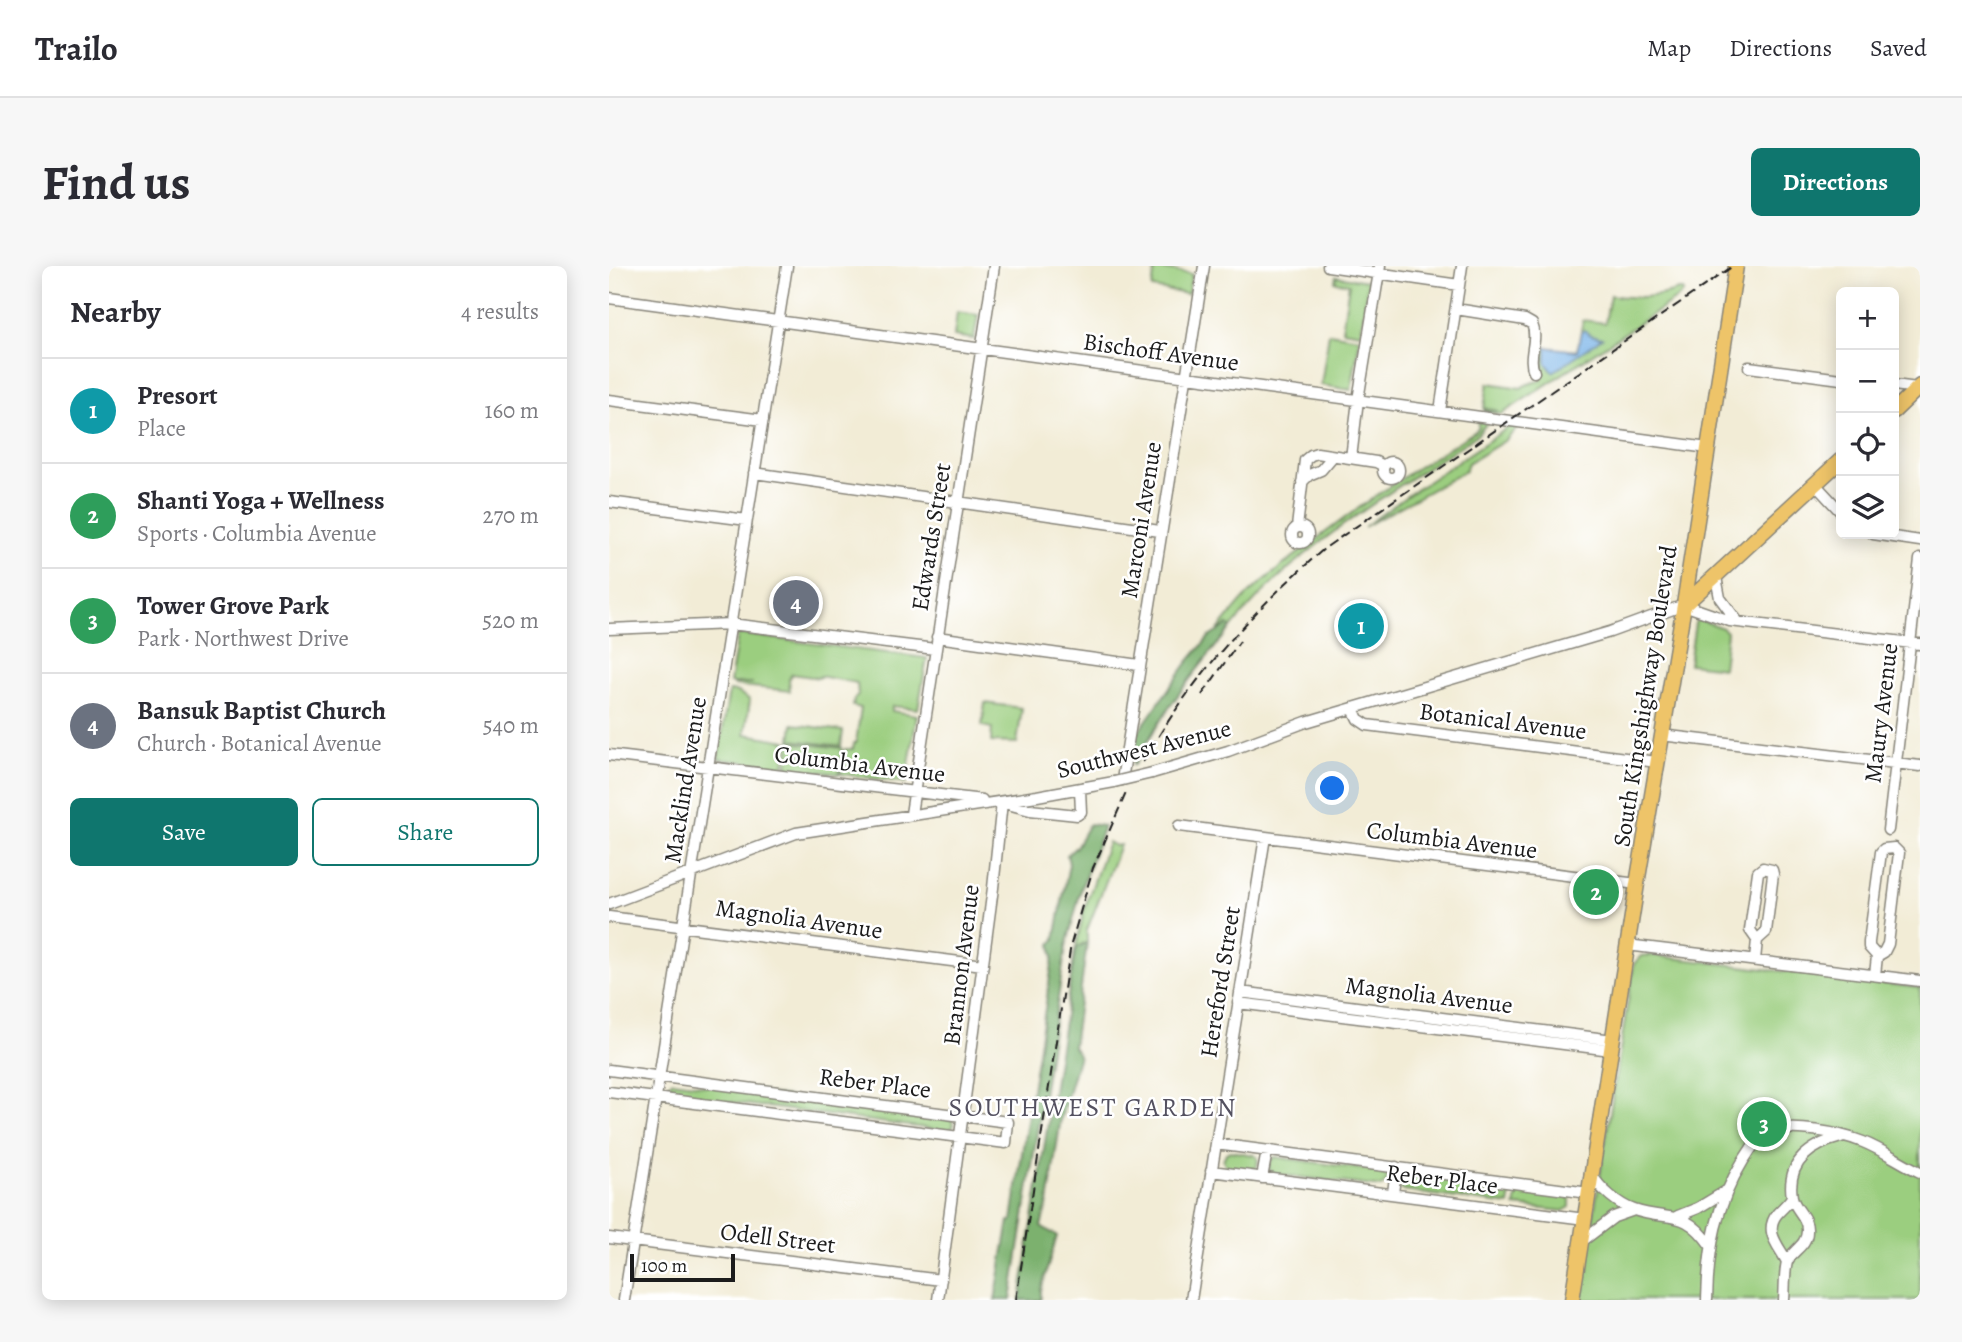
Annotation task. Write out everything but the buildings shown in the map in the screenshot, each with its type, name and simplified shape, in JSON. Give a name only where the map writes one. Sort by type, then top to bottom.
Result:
[{"type":"main road","name":"South Kingshighway Boulevard","points":[[1571,1300],[1736,266]]},
{"type":"main road","points":[[1899,406],[1919,387]]},
{"type":"main road","points":[[1684,605],[1836,465]]},
{"type":"street","name":"Macklind Avenue","points":[[624,1300],[787,266]]},
{"type":"street","name":"Edwards Street","points":[[911,814],[994,266]]},
{"type":"street","name":"Marconi Avenue","points":[[1118,781],[1124,768],[1204,266]]},
{"type":"street","points":[[1328,266],[1380,270],[1459,285]]},
{"type":"street","points":[[1440,411],[1462,266]]},
{"type":"street","points":[[1351,458],[1380,270]]},
{"type":"street","name":"Bischoff Avenue","points":[[609,298],[1708,448]]},
{"type":"street","points":[[1456,309],[1525,320],[1532,324],[1535,336],[1531,361],[1534,372]]},
{"type":"street","points":[[1749,367],[1836,378]]},
{"type":"street","points":[[1899,385],[1919,387]]},
{"type":"street","points":[[609,400],[763,420]]},
{"type":"street","points":[[1297,527],[1305,460],[1314,454],[1376,462],[1384,466]]},
{"type":"street","points":[[1302,482],[1308,475],[1321,470],[1333,456]]},
{"type":"street","points":[[754,473],[1160,531]]},
{"type":"street","points":[[1815,484],[1836,507]]},
{"type":"street","points":[[609,502],[747,520]]},
{"type":"street","points":[[1899,538],[1920,541]]},
{"type":"street","name":"Maury Avenue","points":[[1888,830],[1915,643],[1920,559]]},
{"type":"street","points":[[1716,578],[1720,598],[1738,622]]},
{"type":"street","points":[[1684,605],[1723,620],[1915,643]]},
{"type":"street","name":"Southwest Avenue","points":[[609,904],[796,833],[1080,789],[1152,773],[1228,751],[1297,726],[1610,632],[1684,605]]},
{"type":"street","points":[[609,629],[731,624],[935,649]]},
{"type":"street","points":[[937,637],[1139,665]]},
{"type":"street","name":"Botanical Avenue","points":[[1353,709],[1358,719],[1367,725],[1657,762]]},
{"type":"street","points":[[1661,735],[1920,766]]},
{"type":"street","name":"Columbia Avenue","points":[[609,755],[1002,802],[1030,810],[1077,816],[1081,812],[1080,789]]},
{"type":"street","name":"Brannon Avenue","points":[[938,1300],[1002,802]]},
{"type":"street","name":"Columbia Avenue","points":[[1179,826],[1637,884]]},
{"type":"street","name":"Hereford Street","points":[[1191,1300],[1265,837]]},
{"type":"street","points":[[1875,975],[1877,956],[1888,944],[1899,853],[1894,848],[1881,852],[1869,942],[1871,950],[1877,956]]},
{"type":"street","points":[[1755,960],[1757,940],[1750,930],[1758,872],[1766,868],[1772,870],[1773,874],[1765,934],[1757,940]]},
{"type":"street","name":"Magnolia Avenue","points":[[609,917],[983,965]]},
{"type":"street","points":[[1627,945],[1920,981]]},
{"type":"street","name":"Magnolia Avenue","points":[[1239,998],[1612,1045]]},
{"type":"street","name":"Reber Place","points":[[609,1070],[1009,1122],[1006,1143],[609,1092]]},
{"type":"street","points":[[1707,1300],[1711,1246],[1726,1191],[1753,1146],[1764,1135],[1777,1130],[1789,1130],[1843,1136],[1869,1145],[1920,1172]]},
{"type":"street","points":[[1787,1262],[1773,1240],[1772,1227],[1776,1215],[1792,1197],[1795,1169],[1800,1159],[1817,1146],[1843,1136]]},
{"type":"street","name":"Reber Place","points":[[1216,1144],[1589,1193]]},
{"type":"street","points":[[1262,1178],[1267,1151]]},
{"type":"street","points":[[1394,1194],[1396,1167]]},
{"type":"street","name":"Reber Place","points":[[1211,1171],[1585,1219]]},
{"type":"street","points":[[1592,1175],[1604,1190],[1634,1210],[1678,1216],[1696,1228],[1711,1246]]},
{"type":"street","points":[[1678,1216],[1698,1208],[1726,1191]]},
{"type":"street","points":[[1784,1300],[1787,1262],[1805,1241],[1808,1230],[1792,1197]]},
{"type":"street","points":[[1581,1242],[1614,1217],[1634,1210]]},
{"type":"street","name":"Odell Street","points":[[609,1238],[941,1280]]},
{"type":"green space","points":[[1155,268],[1192,274],[1188,294],[1152,288]]},
{"type":"green space","points":[[1336,276],[1368,281],[1361,333],[1342,330],[1349,284],[1335,282]]},
{"type":"green space","points":[[1683,290],[1683,293],[1679,297],[1502,414],[1484,412],[1499,411],[1484,408],[1488,383],[1521,388],[1542,379],[1544,368],[1538,362],[1540,347],[1577,351],[1583,320],[1605,323],[1610,295],[1645,297]]},
{"type":"green space","points":[[957,312],[978,315],[974,339],[954,336]]},
{"type":"green space","points":[[1329,333],[1360,338],[1351,390],[1321,385]]},
{"type":"green space","points":[[1479,421],[1487,423],[1477,435],[1314,547],[1256,600],[1231,628],[1228,625],[1218,630],[1249,593],[1280,568],[1361,506],[1474,432],[1478,429]]},
{"type":"green space","points":[[1509,427],[1518,427],[1506,440],[1468,463],[1465,471],[1364,527],[1411,493]]},
{"type":"green space","points":[[1698,619],[1727,632],[1723,668],[1689,664],[1695,623]]},
{"type":"green space","points":[[1228,625],[1231,628],[1179,693],[1133,765],[1136,735],[1187,663],[1209,637]]},
{"type":"green space","points":[[738,634],[927,658],[918,709],[892,706],[892,711],[917,715],[906,783],[841,774],[845,749],[853,749],[856,743],[861,708],[853,706],[858,695],[857,683],[792,674],[789,679],[790,691],[733,685],[753,683],[730,683]]},
{"type":"green space","points":[[729,691],[738,692],[750,700],[745,734],[787,741],[784,767],[718,759]]},
{"type":"green space","points":[[985,703],[1022,708],[1017,743],[991,742],[992,728],[982,726]]},
{"type":"green space","points":[[793,724],[843,731],[841,746],[791,740]]},
{"type":"green space","points":[[790,742],[842,748],[839,774],[787,768]]},
{"type":"green space","points":[[1089,824],[1104,826],[1082,886],[1066,947],[1011,1300],[995,1300],[1009,1221],[1012,1221],[1053,957],[1051,944],[1055,939],[1069,864],[1067,855],[1076,847]]},
{"type":"green space","points":[[1108,842],[1115,846],[1120,845],[1087,930],[1087,943],[1082,944],[1075,952],[1084,910]]},
{"type":"green space","points":[[1087,943],[1073,1047],[1079,1055],[1061,1118],[1048,1203],[1041,1226],[1057,1236],[1041,1290],[1041,1300],[1020,1300],[1075,952],[1077,947]]},
{"type":"green space","points":[[1641,956],[1920,988],[1920,1300],[1580,1300],[1634,964]]},
{"type":"green space","points":[[672,1081],[952,1119],[953,1127],[947,1131],[669,1094],[666,1092]]},
{"type":"green space","points":[[1230,1151],[1254,1155],[1258,1158],[1257,1167],[1252,1170],[1227,1168],[1223,1160]]},
{"type":"green space","points":[[1275,1157],[1385,1172],[1388,1180],[1381,1187],[1274,1174],[1268,1168]]},
{"type":"green space","points":[[1407,1174],[1512,1189],[1509,1205],[1404,1191],[1401,1189],[1401,1183]]},
{"type":"green space","points":[[1519,1189],[1566,1195],[1570,1198],[1570,1207],[1563,1211],[1515,1206]]},
{"type":"water","points":[[1585,330],[1602,338],[1553,372],[1546,363],[1546,347],[1577,351],[1581,332]]},
{"type":"railway","points":[[1143,762],[1182,702],[1225,647],[1272,596],[1325,548],[1733,266]]},
{"type":"railway","points":[[1202,695],[1240,641]]},
{"type":"railway","points":[[1016,1300],[1071,944],[1093,868],[1126,793]]},
{"type":"place","name":"Bansuk Baptist Church","points":[[796,603]]},
{"type":"place","name":"Presort","points":[[1361,626]]},
{"type":"place","name":"Shanti Yoga + Wellness","points":[[1596,892]]},
{"type":"place","name":"Tower Grove Park","points":[[1764,1124]]},
{"type":"district","name":"SOUTHWEST GARDEN","points":[[1093,1107]]}]
